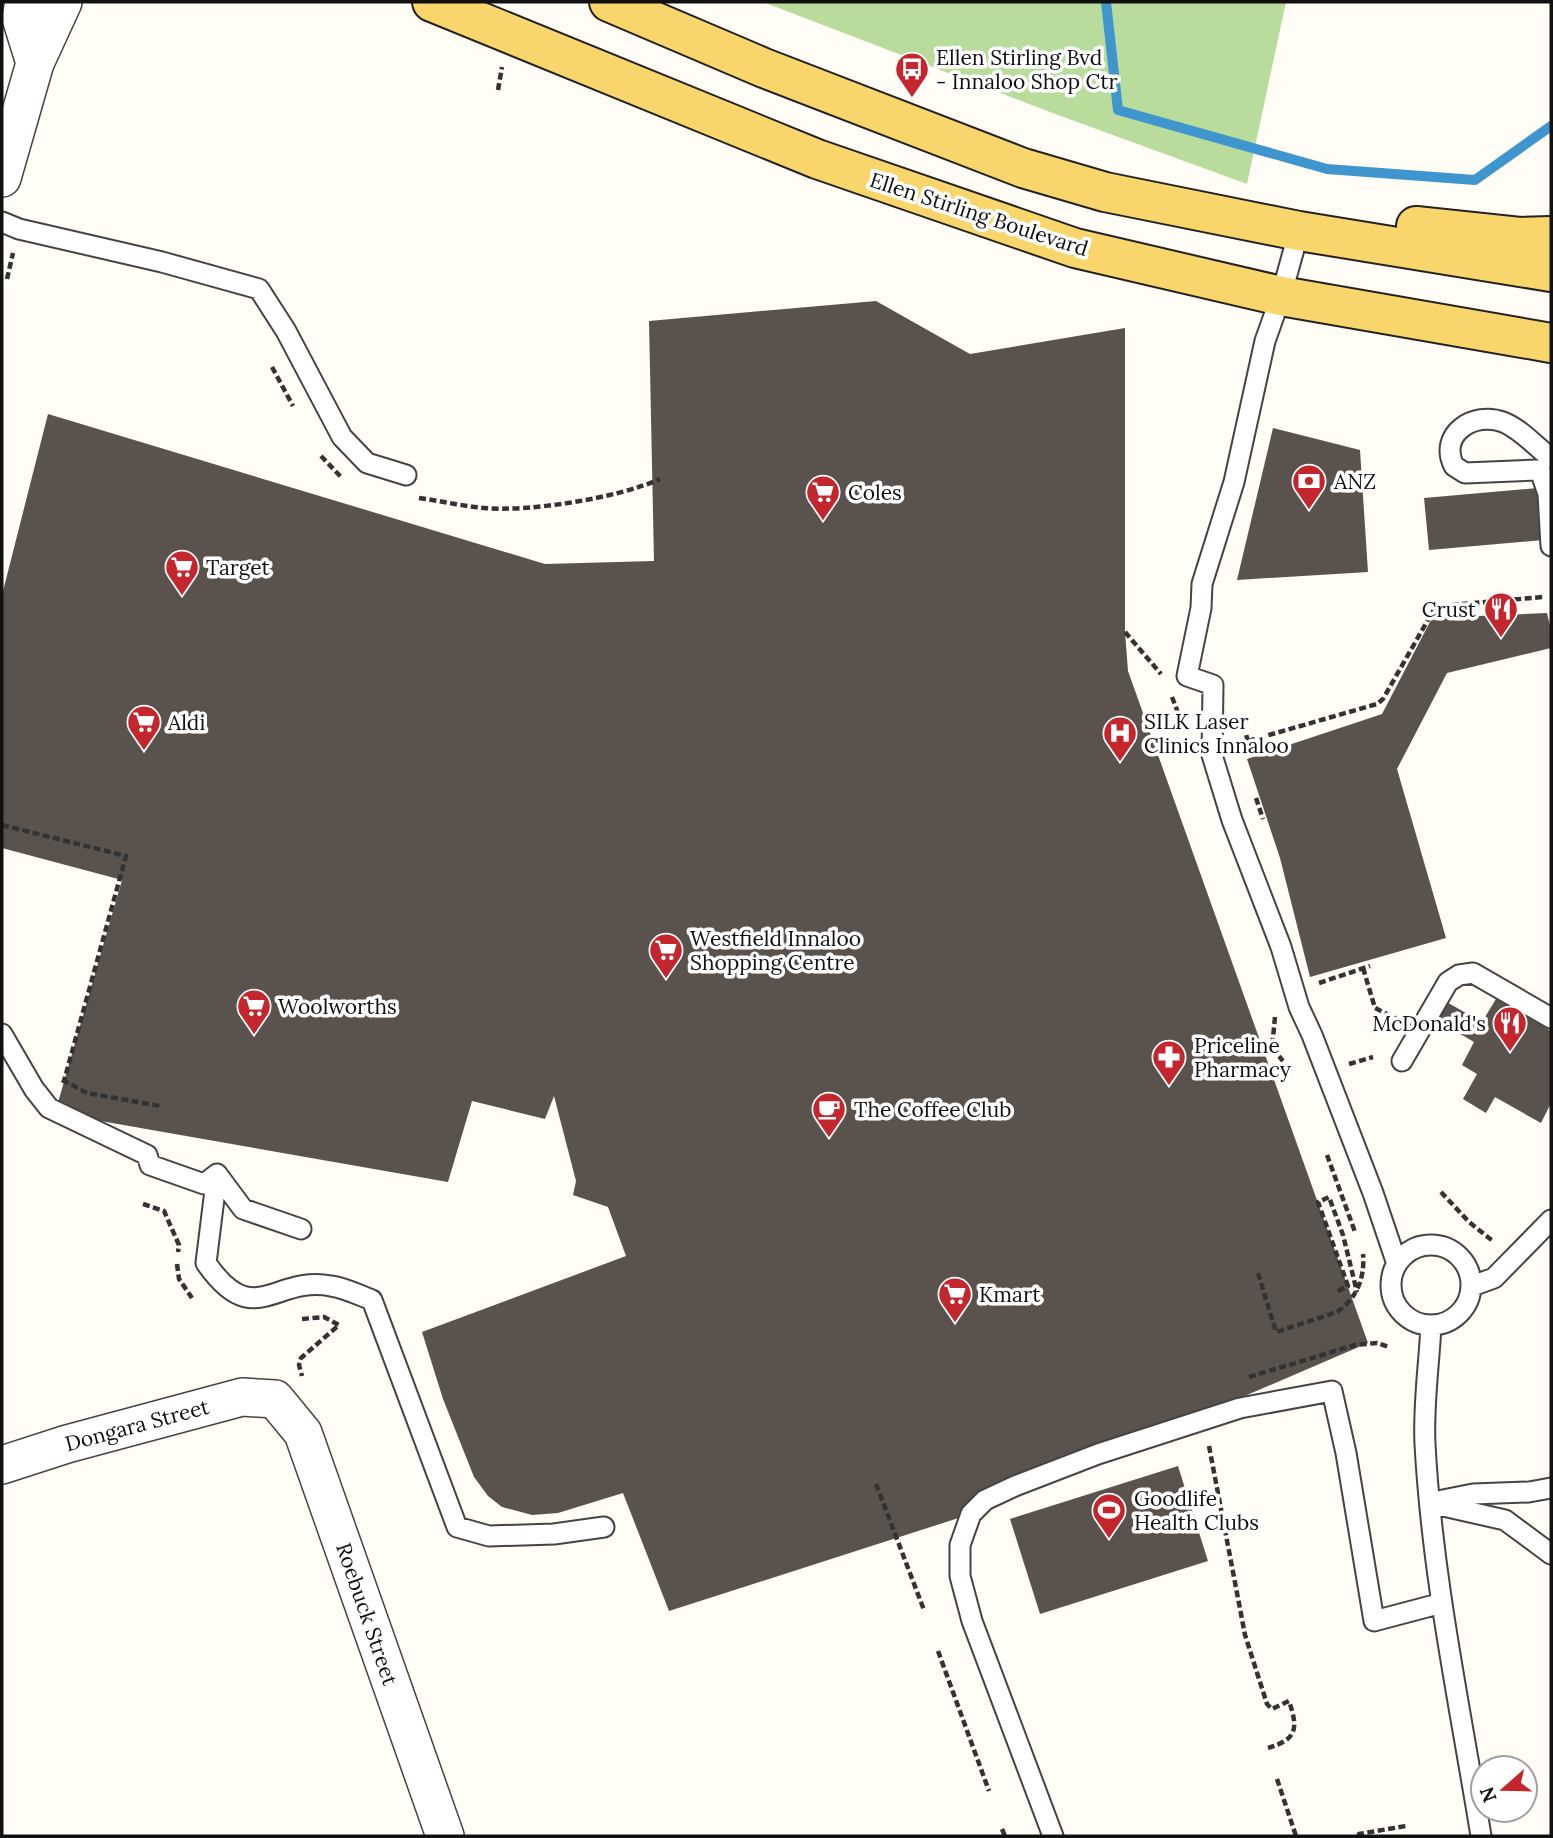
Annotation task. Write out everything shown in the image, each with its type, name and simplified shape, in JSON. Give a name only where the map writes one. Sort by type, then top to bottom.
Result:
[{"type":"main road","name":"Ellen Stirling Boulevard","points":[[432,2],[842,168],[1075,248],[1281,296],[1551,343]]},
{"type":"main road","points":[[609,2],[764,68],[1023,168],[1105,192],[1300,231],[1551,272]]},
{"type":"main road","points":[[1300,231],[1384,223],[1520,236],[1551,236]]},
{"type":"street","points":[[24,2],[21,18],[35,63]]},
{"type":"street","points":[[3,165],[35,63],[63,2]]},
{"type":"street","name":"Dongara Street","points":[[2,1465],[67,1444],[242,1397],[275,1399]]},
{"type":"street","name":"Roebuck Street","points":[[275,1399],[303,1433],[445,1836]]},
{"type":"lane","points":[[2,222],[19,229],[162,262],[259,289],[286,331],[342,437],[367,463],[406,475]]},
{"type":"lane","points":[[1300,231],[1265,341],[1234,482],[1202,584],[1201,608],[1187,676],[1213,685],[1212,755],[1232,820],[1281,947],[1298,1007],[1312,1035],[1368,1181],[1396,1264]]},
{"type":"lane","points":[[1551,458],[1515,428],[1494,420],[1462,428],[1452,438],[1448,449],[1454,466],[1465,473],[1541,472],[1548,494],[1551,547]]},
{"type":"lane","points":[[1402,1061],[1448,982],[1459,975],[1472,973],[1551,1018]]},
{"type":"lane","points":[[4,1038],[34,1089],[49,1108],[147,1155],[150,1165],[204,1184],[217,1174]]},
{"type":"lane","points":[[217,1174],[243,1209],[301,1229]]},
{"type":"lane","points":[[217,1174],[205,1263],[219,1282],[240,1297],[265,1297],[298,1287],[330,1285],[372,1300],[457,1527],[489,1536],[554,1534],[604,1527]]},
{"type":"lane","points":[[1472,1286],[1494,1278],[1551,1220]]},
{"type":"lane","points":[[1432,1244],[1452,1250],[1463,1259],[1472,1286],[1464,1309],[1454,1319],[1432,1326],[1408,1319],[1392,1296],[1391,1279],[1396,1264],[1406,1253],[1418,1246],[1432,1244]]},
{"type":"lane","points":[[1432,1326],[1424,1441],[1442,1603],[1481,1836]]},
{"type":"lane","points":[[1053,1836],[972,1621],[960,1576],[960,1545],[964,1532],[971,1514],[985,1500],[1098,1454],[1240,1408],[1332,1391],[1346,1453],[1374,1621],[1442,1603]]},
{"type":"lane","points":[[1430,1503],[1473,1494],[1529,1492],[1551,1488]]},
{"type":"lane","points":[[1430,1503],[1505,1520],[1551,1554]]},
{"type":"path","points":[[498,90],[502,67]]},
{"type":"path","points":[[7,279],[14,249]]},
{"type":"path","points":[[272,367],[296,413]]},
{"type":"path","points":[[315,447],[335,473],[349,483]]},
{"type":"path","points":[[408,496],[485,508],[533,507],[613,494],[660,478]]},
{"type":"path","points":[[1238,745],[1377,704],[1383,699],[1433,611],[1450,605],[1543,597]]},
{"type":"path","points":[[1125,632],[1160,671]]},
{"type":"path","points":[[1237,704],[1248,741]]},
{"type":"path","points":[[2,825],[126,856],[64,1081]]},
{"type":"path","points":[[1312,985],[1370,966]]},
{"type":"path","points":[[1363,968],[1375,1008],[1407,1025]]},
{"type":"path","points":[[1344,1067],[1373,1056]]},
{"type":"path","points":[[55,1076],[87,1093],[160,1106]]},
{"type":"path","points":[[1258,1273],[1276,1332],[1337,1312],[1357,1293],[1364,1255],[1325,1150]]},
{"type":"path","points":[[1441,1192],[1469,1222],[1498,1246]]},
{"type":"path","points":[[1338,1291],[1348,1286],[1318,1202],[1329,1197],[1343,1235],[1357,1293]]},
{"type":"path","points":[[143,1204],[164,1211],[178,1245],[179,1279],[192,1298]]},
{"type":"path","points":[[1248,1377],[1355,1345],[1377,1343],[1389,1347]]},
{"type":"path","points":[[1209,1445],[1245,1634],[1267,1704],[1272,1709],[1289,1701],[1295,1723],[1291,1736],[1268,1748]]},
{"type":"path","points":[[876,1484],[923,1611]]},
{"type":"path","points":[[938,1651],[989,1791]]},
{"type":"path","points":[[1278,1779],[1296,1836]]},
{"type":"path","points":[[1359,1836],[1406,1826]]},
{"type":"path","points":[[1002,1829],[1005,1836]]},
{"type":"green space","points":[[763,2],[1286,2],[1247,184]]},
{"type":"building","name":"Westfield Innaloo Shopping Centre","points":[[876,301],[970,354],[1125,328],[1125,632],[1128,671],[1368,1343],[971,1514],[669,1611],[623,1493],[558,1513],[532,1515],[502,1507],[488,1496],[474,1477],[443,1399],[422,1332],[626,1256],[608,1207],[573,1195],[576,1181],[554,1096],[545,1119],[472,1101],[448,1182],[55,1113],[122,880],[2,848],[2,595],[48,414],[545,564],[654,561],[649,321]]},
{"type":"building","name":"ANZ","points":[[1273,428],[1360,450],[1368,572],[1237,580]]},
{"type":"building","points":[[1538,488],[1543,540],[1429,550],[1424,498]]},
{"type":"building","points":[[1547,613],[1551,648],[1447,673],[1397,769],[1446,938],[1310,977],[1280,858],[1247,759],[1382,714],[1432,618]]},
{"type":"building","name":"McDonald's","points":[[1496,999],[1551,1031],[1551,1103],[1541,1123],[1495,1097],[1486,1113],[1463,1099],[1477,1074],[1462,1065],[1474,1042],[1433,1018],[1443,1000],[1482,1022]]},
{"type":"building","name":"Goodlife Health Clubs","points":[[1178,1466],[1208,1561],[1040,1614],[1010,1519]]},
{"type":"waterway","points":[[1106,2],[1118,110],[1327,169],[1475,180],[1551,126]]},
{"type":"place","name":"Ellen Stirling Bvd - Innaloo Shop Ctr","points":[[912,99]]},
{"type":"place","name":"ANZ","points":[[1309,511]]},
{"type":"place","name":"Coles","points":[[823,522]]},
{"type":"place","name":"Target","points":[[182,597]]},
{"type":"place","name":"Crust","points":[[1501,639]]},
{"type":"place","name":"Aldi","points":[[144,752]]},
{"type":"place","name":"SILK Laser Clinics Innaloo","points":[[1120,763]]},
{"type":"place","name":"Westfield Innaloo Shopping Centre","points":[[666,980]]},
{"type":"place","name":"Woolworths","points":[[254,1036]]},
{"type":"place","name":"McDonald's","points":[[1510,1053]]},
{"type":"place","name":"Priceline Pharmacy","points":[[1169,1087]]},
{"type":"place","name":"The Coffee Club","points":[[829,1139]]},
{"type":"place","name":"Kmart","points":[[955,1324]]},
{"type":"place","name":"Goodlife Health Clubs","points":[[1109,1540]]}]
